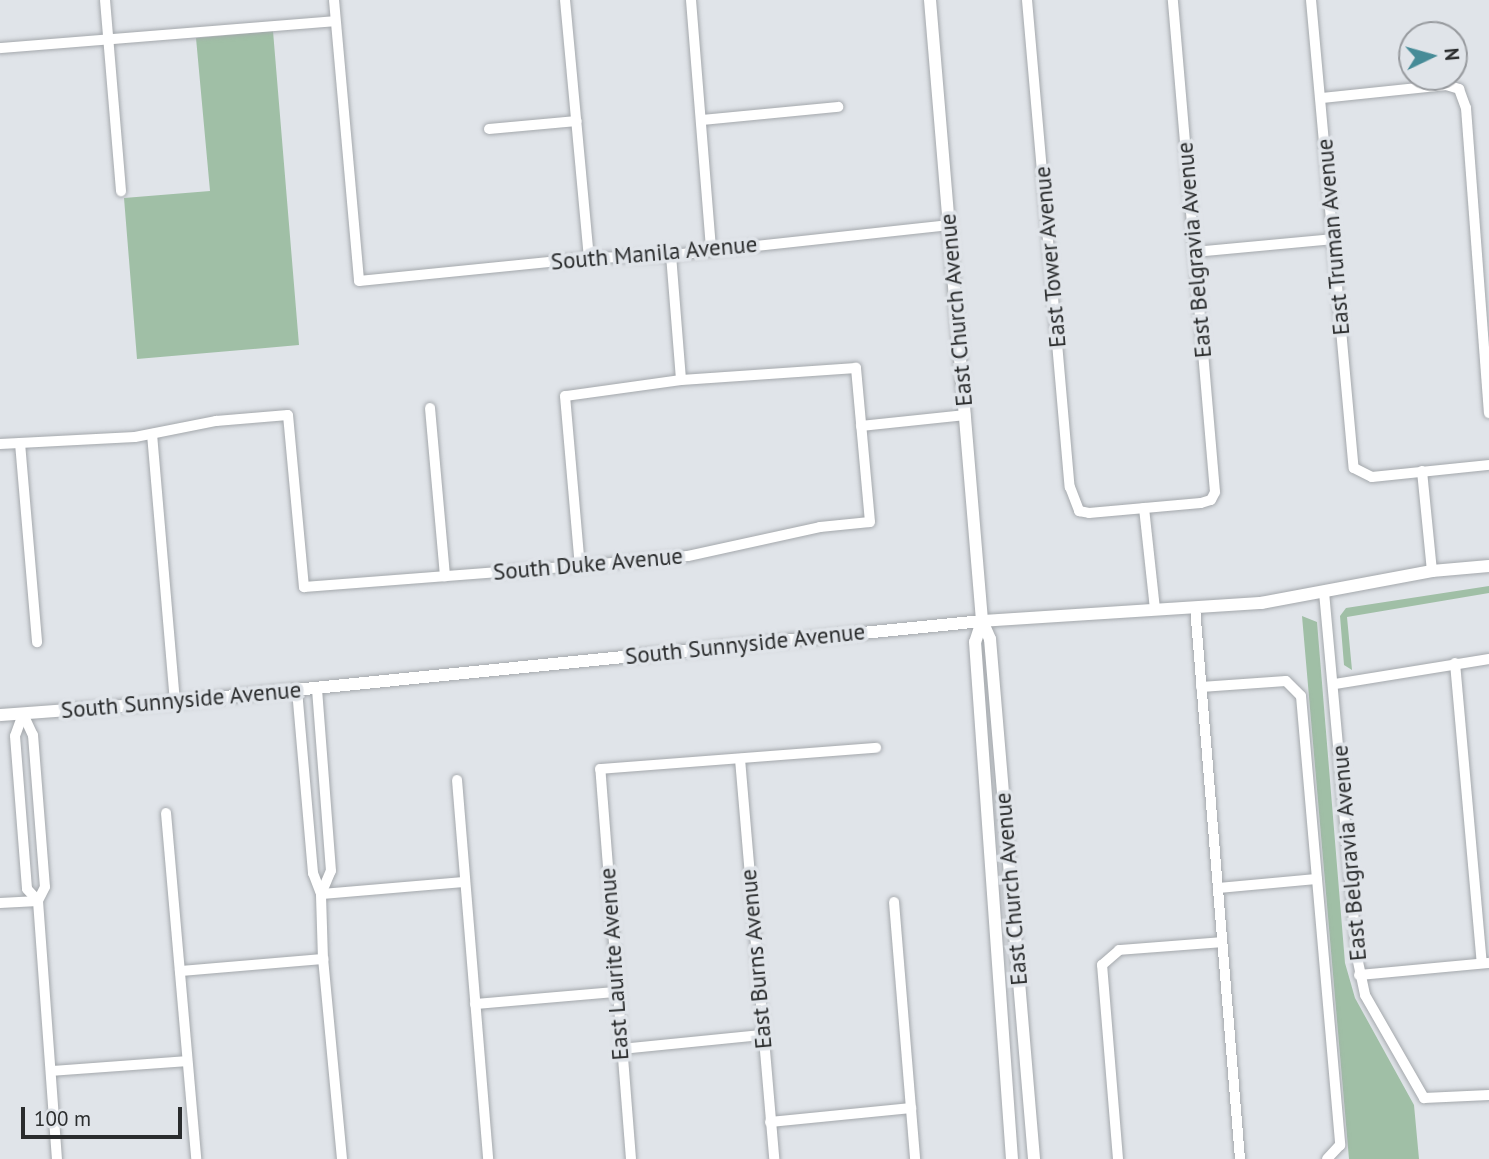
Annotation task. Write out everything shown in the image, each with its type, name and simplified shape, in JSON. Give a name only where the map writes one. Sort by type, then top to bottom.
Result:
[{"type":"street","points":[[105,0],[121,191]]},
{"type":"street","points":[[0,48],[107,37],[335,21],[334,0]]},
{"type":"street","points":[[565,0],[589,258]]},
{"type":"street","points":[[691,0],[711,248]]},
{"type":"street","name":"East Church Avenue","points":[[930,0],[982,621],[990,639],[1034,1159]]},
{"type":"street","name":"East Tower Avenue","points":[[1027,0],[1070,487],[1079,511],[1144,508]]},
{"type":"street","name":"East Belgravia Avenue","points":[[1144,508],[1211,500],[1215,492],[1173,0]]},
{"type":"street","name":"East Truman Avenue","points":[[1311,0],[1322,99],[1351,457],[1358,473],[1372,477],[1422,471]]},
{"type":"street","name":"South Manila Avenue","points":[[335,21],[359,281],[589,258],[671,255],[711,248],[949,225]]},
{"type":"street","points":[[1322,99],[1446,85],[1459,89],[1465,108],[1489,413]]},
{"type":"street","points":[[702,120],[838,107]]},
{"type":"street","points":[[489,130],[577,121]]},
{"type":"street","points":[[1194,252],[1334,239]]},
{"type":"street","points":[[671,255],[681,380]]},
{"type":"street","points":[[580,566],[565,396],[681,380],[856,368],[861,426],[965,415]]},
{"type":"street","points":[[430,408],[445,576]]},
{"type":"street","name":"South Duke Avenue","points":[[152,434],[216,421],[288,415],[304,587],[688,556],[820,527],[870,522],[861,426]]},
{"type":"street","points":[[0,444],[152,434],[176,702]]},
{"type":"street","points":[[20,443],[37,642]]},
{"type":"street","points":[[1432,571],[1422,471],[1489,465]]},
{"type":"street","points":[[1144,508],[1155,609]]},
{"type":"street","name":"South Sunnyside Avenue","points":[[0,715],[176,702],[982,621],[1195,607],[1324,592],[1432,571],[1489,566]]},
{"type":"street","name":"East Belgravia Avenue","points":[[1324,592],[1335,684],[1359,975],[1374,1013],[1424,1098],[1489,1095]]},
{"type":"street","points":[[1195,607],[1240,1159]]},
{"type":"street","name":"East Church Avenue","points":[[982,621],[975,642],[1012,1159]]},
{"type":"street","points":[[1335,684],[1489,659]]},
{"type":"street","points":[[1359,975],[1486,963],[1455,663]]},
{"type":"street","points":[[1201,687],[1286,681],[1301,696],[1340,1145],[1327,1159]]},
{"type":"street","points":[[317,688],[331,871],[321,894]]},
{"type":"street","points":[[297,690],[313,873],[321,894],[323,959],[342,1159]]},
{"type":"street","points":[[23,714],[15,737],[27,889],[38,901]]},
{"type":"street","points":[[23,714],[33,735],[45,887],[38,901],[57,1159]]},
{"type":"street","points":[[740,759],[876,748]]},
{"type":"street","name":"East Laurite Avenue","points":[[631,1159],[615,992],[600,769],[740,759]]},
{"type":"street","name":"East Burns Avenue","points":[[740,759],[761,1035],[774,1159]]},
{"type":"street","points":[[457,780],[488,1159]]},
{"type":"street","points":[[166,813],[196,1159]]},
{"type":"street","points":[[1218,888],[1317,879]]},
{"type":"street","points":[[321,894],[465,882]]},
{"type":"street","points":[[0,904],[38,901]]},
{"type":"street","points":[[894,902],[915,1159]]},
{"type":"street","points":[[1118,1159],[1102,965],[1119,950],[1222,942]]},
{"type":"street","points":[[180,971],[323,959]]},
{"type":"street","points":[[475,1004],[615,992]]},
{"type":"street","points":[[621,1049],[761,1035]]},
{"type":"street","points":[[51,1071],[187,1061]]},
{"type":"street","points":[[770,1122],[911,1108]]},
{"type":"green space","points":[[273,31],[299,345],[137,359],[124,198],[210,191],[196,38]]},
{"type":"green space","points":[[1489,586],[1489,593],[1347,617],[1352,670],[1344,665],[1340,616],[1346,608]]},
{"type":"green space","points":[[1302,616],[1317,622],[1345,963],[1355,998],[1414,1105],[1419,1159],[1349,1159]]}]
